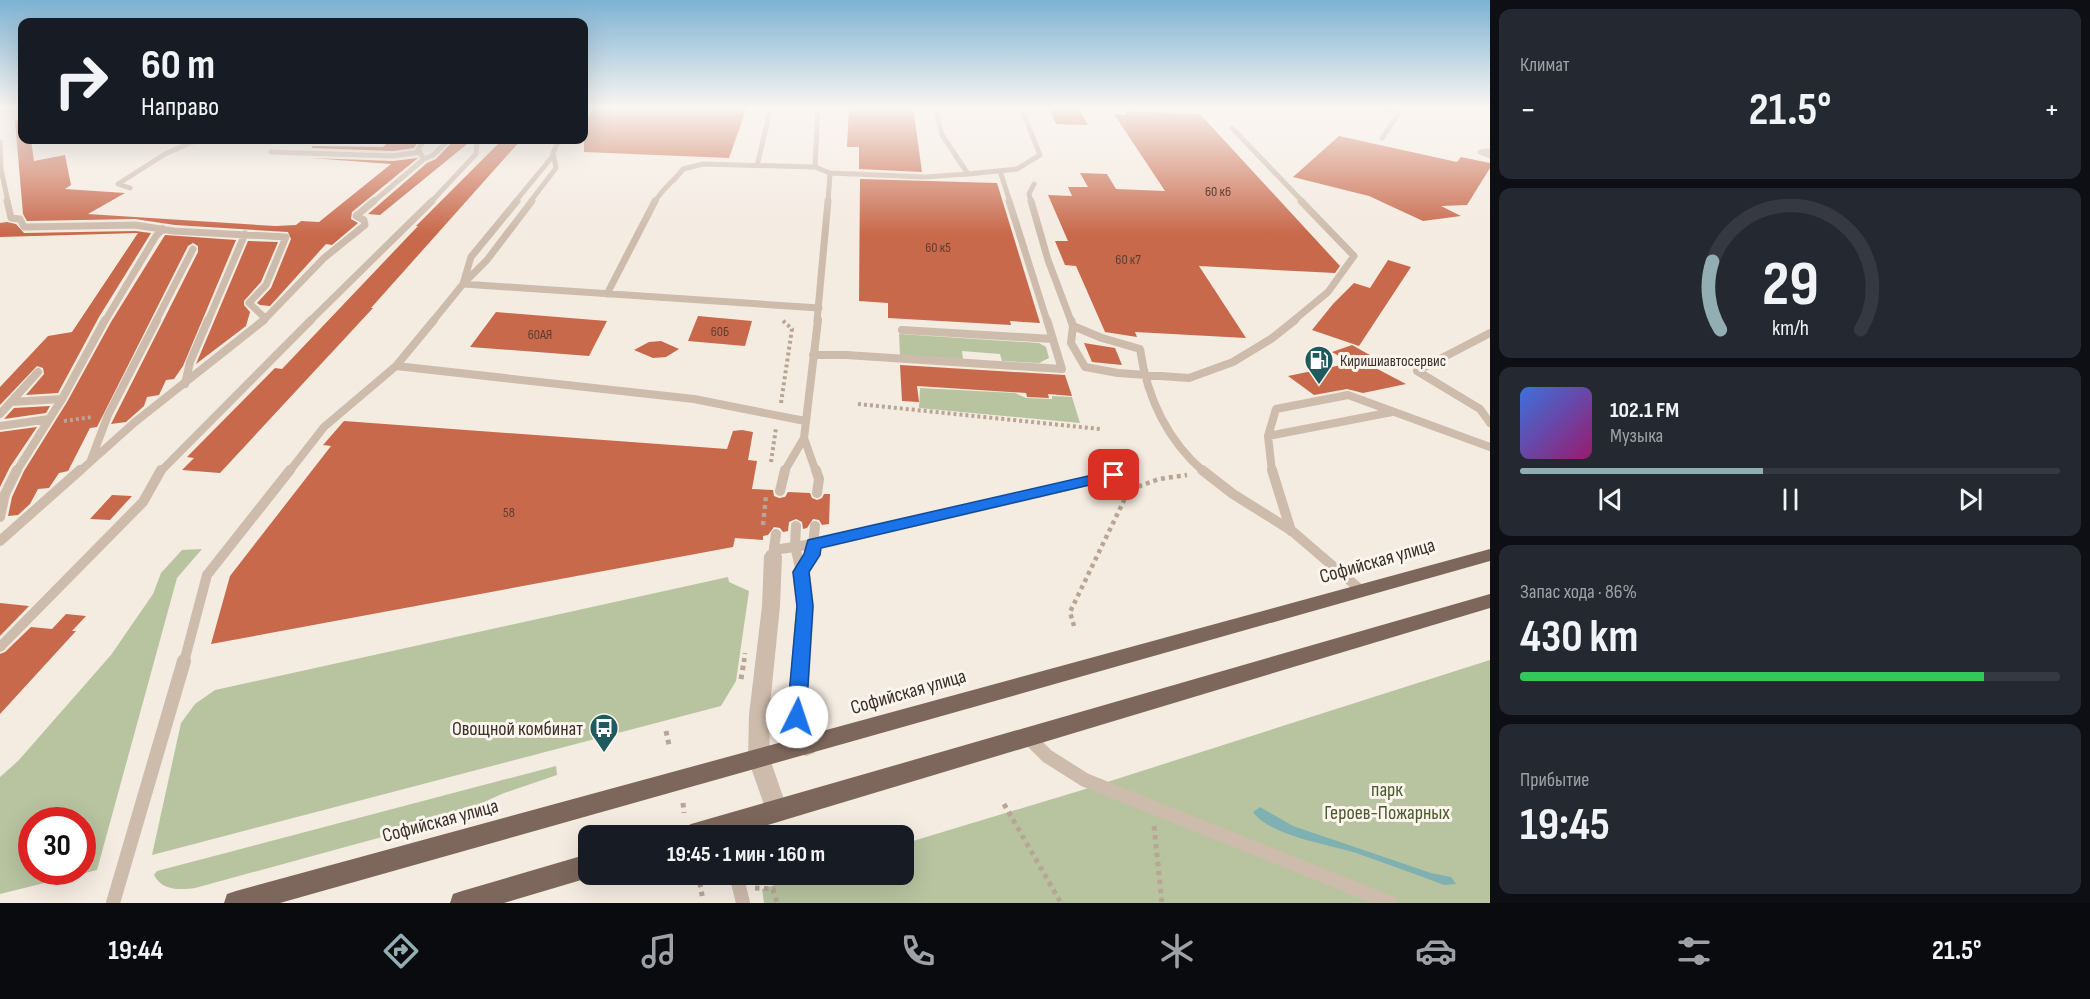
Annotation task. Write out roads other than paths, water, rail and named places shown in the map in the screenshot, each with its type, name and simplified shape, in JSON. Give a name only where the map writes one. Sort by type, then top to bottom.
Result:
[{"type":"main road","name":"Софийская улица","points":[[236,903],[1490,555]]},
{"type":"main road","points":[[738,825],[777,811],[1490,601]]},
{"type":"main road","points":[[462,903],[578,869]]},
{"type":"street","points":[[774,553],[771,606],[759,715],[759,759],[777,811]]},
{"type":"street","points":[[801,572],[805,606],[797,717],[806,746]]},
{"type":"lane","points":[[0,149],[1,169],[11,218]]},
{"type":"lane","points":[[130,188],[118,184],[175,149]]},
{"type":"lane","points":[[418,149],[422,155]]},
{"type":"lane","points":[[272,152],[393,156],[433,154],[439,149]]},
{"type":"lane","points":[[0,647],[143,502],[163,466],[447,186],[476,154],[476,149]]},
{"type":"lane","points":[[463,284],[471,257],[552,157],[553,149]]},
{"type":"lane","points":[[757,166],[761,149]]},
{"type":"lane","points":[[815,167],[816,149]]},
{"type":"lane","points":[[951,149],[968,174]]},
{"type":"lane","points":[[607,294],[661,190],[677,178],[683,169],[703,164],[815,167],[830,173],[925,177],[1017,169],[1040,155],[1038,149]]},
{"type":"lane","points":[[1034,184],[1029,194],[1048,261],[1073,326],[1071,343],[1085,367],[1142,375],[1189,378],[1233,362],[1271,339],[1328,292],[1354,256],[1252,149]]},
{"type":"lane","points":[[1490,151],[1480,152],[1490,156]]},
{"type":"lane","points":[[0,541],[135,422],[265,318],[324,258],[364,225],[364,219],[357,216],[422,155]]},
{"type":"lane","points":[[113,903],[174,700],[207,575],[324,428],[396,366],[463,284],[487,260],[556,168],[552,157]]},
{"type":"lane","points":[[813,355],[846,355],[1062,369],[1000,171]]},
{"type":"lane","points":[[818,494],[819,479],[804,438],[819,308],[830,173]]},
{"type":"lane","points":[[0,220],[20,219],[24,227],[135,225],[286,237],[266,285],[249,303],[265,318]]},
{"type":"lane","points":[[0,517],[5,495],[17,470],[62,399],[101,327],[156,236],[164,229]]},
{"type":"lane","points":[[184,384],[190,362],[245,234]]},
{"type":"lane","points":[[90,462],[108,415],[192,249]]},
{"type":"lane","points":[[463,284],[819,308]]},
{"type":"lane","points":[[1073,326],[1102,338],[1140,349],[1142,375],[1153,407],[1164,428],[1188,457],[1232,493],[1291,531],[1362,591]]},
{"type":"lane","points":[[902,330],[1053,339]]},
{"type":"lane","points":[[1490,333],[1417,371],[1480,409],[1490,423]]},
{"type":"lane","points":[[396,366],[694,399],[805,421]]},
{"type":"lane","points":[[0,414],[38,372]]},
{"type":"lane","points":[[1291,531],[1270,465],[1268,436],[1276,410],[1348,395],[1490,447]]},
{"type":"lane","points":[[11,402],[62,399]]},
{"type":"lane","points":[[1268,436],[1394,412]]},
{"type":"lane","points":[[0,426],[47,422]]},
{"type":"lane","points":[[780,491],[782,475],[804,438]]},
{"type":"lane","points":[[776,534],[774,553],[795,546],[813,544],[1114,475]]},
{"type":"lane","points":[[796,526],[795,546],[801,572]]},
{"type":"lane","points":[[801,572],[812,555],[815,526]]},
{"type":"lane","points":[[1028,737],[1047,756],[1085,780],[1391,903]]},
{"type":"lane","points":[[739,885],[743,903]]},
{"type":"water","points":[[1260,807],[1293,826],[1431,873],[1451,877],[1456,884],[1444,885],[1356,853],[1286,833],[1261,820],[1253,812]]},
{"type":"place","name":"Киришиавтосервис","points":[[1319,386]]},
{"type":"place","name":"Овощной комбинат","points":[[604,754]]},
{"type":"park label","name":"парк Героев-Пожарных","points":[[1387,800]]}]
